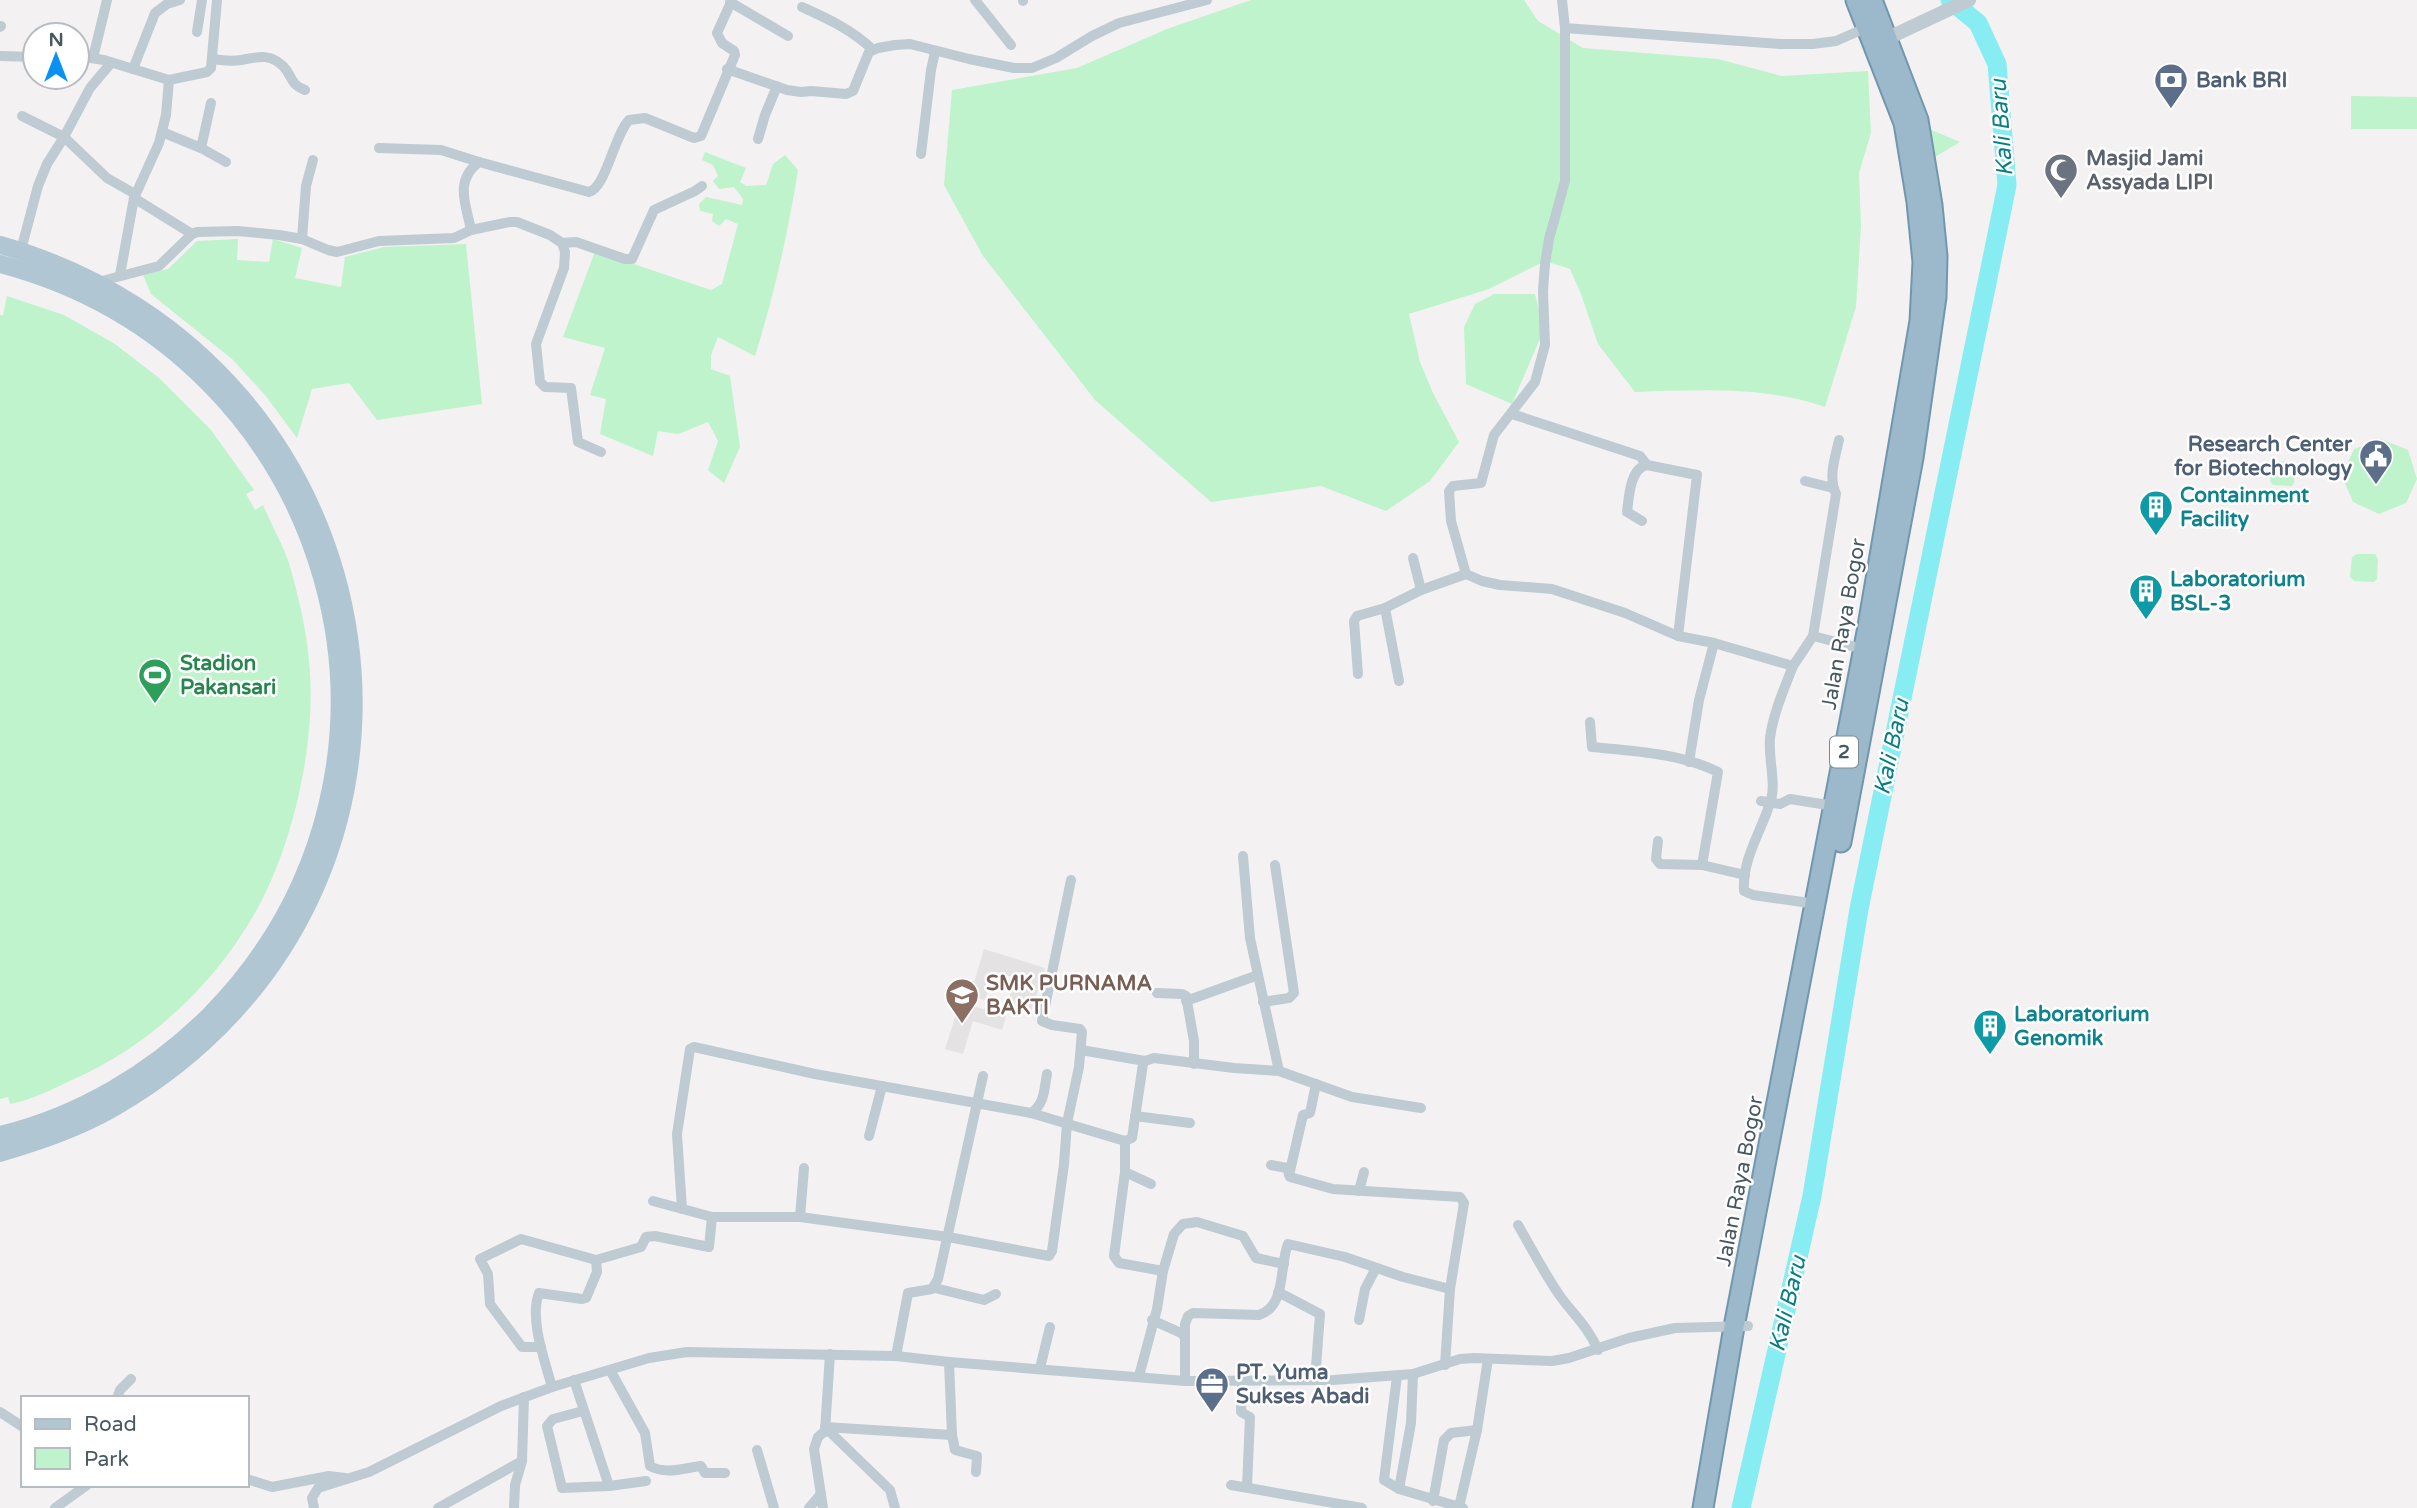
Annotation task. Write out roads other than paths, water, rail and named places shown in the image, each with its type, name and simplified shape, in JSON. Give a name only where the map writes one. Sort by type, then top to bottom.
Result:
[{"type":"highway","name":"Jalan Raya Bogor","points":[[1703,1508],[1741,1326],[1870,639],[1920,321],[1923,262],[1917,202],[1904,123],[1856,0]]},
{"type":"highway","name":"Jalan Raya Bogor","points":[[1715,1508],[1741,1326],[1834,806],[1919,416],[1934,320],[1937,256],[1932,205],[1918,120],[1872,0]]},
{"type":"main road","points":[[0,245],[60,264],[98,282],[132,311],[236,413],[283,480],[305,526],[322,574],[334,623],[340,674],[340,724],[334,775],[323,824],[284,918],[258,958],[228,996],[194,1031],[156,1062],[116,1088],[73,1110],[0,1135]]},
{"type":"main road","points":[[0,264],[132,311],[174,331],[208,360],[240,393],[280,448],[314,509],[340,588],[351,647],[354,694],[352,742],[345,789],[326,857],[296,924],[248,995],[186,1058],[114,1108],[75,1127],[0,1153]]},
{"type":"street","points":[[107,0],[93,58],[169,80],[207,72],[211,68],[217,0]]},
{"type":"street","points":[[133,69],[155,13],[167,4],[180,0]]},
{"type":"street","points":[[197,32],[202,0]]},
{"type":"street","points":[[975,0],[1011,45]]},
{"type":"street","points":[[872,49],[909,44],[1014,68],[1032,68],[1056,58],[1119,23],[1207,0]]},
{"type":"street","points":[[1466,574],[1451,521],[1449,491],[1453,486],[1481,482],[1494,435],[1535,382],[1545,345],[1545,264],[1565,181],[1565,28],[1562,0]]},
{"type":"street","points":[[1888,37],[1969,0]]},
{"type":"street","points":[[379,148],[436,149],[583,191],[593,191],[598,186],[619,134],[629,120],[645,118],[694,138],[701,136],[734,51],[722,43],[717,33],[731,1],[788,36]]},
{"type":"street","points":[[802,7],[859,36],[872,49]]},
{"type":"street","points":[[1565,28],[1813,44],[1836,41],[1868,27]]},
{"type":"street","points":[[727,69],[801,92],[811,90],[849,93],[872,49]]},
{"type":"street","points":[[921,154],[935,52]]},
{"type":"street","points":[[0,56],[21,57]]},
{"type":"street","points":[[212,60],[238,61],[256,56],[271,58],[286,68],[291,81],[305,90]]},
{"type":"street","points":[[21,250],[38,186],[47,164],[95,80],[111,63]]},
{"type":"street","points":[[120,275],[135,196],[162,132],[169,80]]},
{"type":"street","points":[[758,139],[777,86]]},
{"type":"street","points":[[201,148],[211,103]]},
{"type":"street","points":[[22,116],[64,137],[107,178],[192,233],[238,231],[302,239],[337,252],[379,241],[432,241],[454,238],[469,231],[517,222],[550,235],[562,243],[576,242],[632,259],[654,210],[702,186]]},
{"type":"street","points":[[162,132],[226,162]]},
{"type":"street","points":[[302,239],[306,186],[313,160]]},
{"type":"street","points":[[469,231],[463,182],[468,171],[479,162]]},
{"type":"street","points":[[98,282],[159,266],[192,233]]},
{"type":"street","points":[[562,243],[565,252],[564,268],[536,344],[540,382],[545,387],[571,388],[578,442],[601,452]]},
{"type":"street","points":[[1512,414],[1640,456],[1647,465]]},
{"type":"street","points":[[1816,904],[1753,895],[1744,891],[1745,875],[1766,802],[1770,736],[1774,719],[1793,666],[1813,636],[1836,494],[1833,488],[1833,467],[1839,440]]},
{"type":"street","points":[[1642,521],[1627,512],[1635,472],[1640,466],[1697,475],[1678,636]]},
{"type":"street","points":[[1805,481],[1833,488]]},
{"type":"street","points":[[1413,558],[1421,590]]},
{"type":"street","points":[[1358,674],[1353,621],[1357,616],[1385,608],[1421,590],[1466,574],[1482,582],[1552,589],[1625,613],[1661,631],[1793,666]]},
{"type":"street","points":[[1385,608],[1399,681]]},
{"type":"street","points":[[1813,636],[1870,639]]},
{"type":"street","points":[[1689,762],[1699,700],[1714,643]]},
{"type":"street","points":[[1590,722],[1592,747],[1652,754],[1717,771],[1702,865]]},
{"type":"street","points":[[1766,802],[1780,804],[1790,799],[1834,806]]},
{"type":"street","points":[[1658,841],[1656,859],[1660,864],[1702,865],[1745,875]]},
{"type":"street","points":[[1243,856],[1250,938],[1279,1071]]},
{"type":"street","points":[[1263,1002],[1289,998],[1294,993],[1275,865]]},
{"type":"street","points":[[653,1201],[712,1217],[800,1217],[948,1237],[1049,1256],[1052,1251],[1067,1123],[1082,1032],[1080,1029],[1042,1021],[1071,880]]},
{"type":"street","points":[[1186,1001],[1258,975]]},
{"type":"street","points":[[1157,993],[1186,996],[1194,1041],[1194,1064]]},
{"type":"street","points":[[682,1209],[677,1134],[690,1049],[701,1048],[814,1074],[1031,1113],[1125,1141],[1132,1138],[1145,1061]]},
{"type":"street","points":[[1081,1050],[1145,1061],[1154,1058],[1279,1071],[1352,1097],[1420,1108]]},
{"type":"street","points":[[1031,1113],[1040,1106],[1047,1074]]},
{"type":"street","points":[[935,1288],[983,1076]]},
{"type":"street","points":[[1289,1176],[1303,1115],[1310,1113],[1316,1084]]},
{"type":"street","points":[[869,1136],[882,1086]]},
{"type":"street","points":[[1135,1116],[1190,1123]]},
{"type":"street","points":[[1125,1141],[1125,1172],[1115,1260],[1124,1265],[1163,1271]]},
{"type":"street","points":[[1271,1165],[1287,1168],[1289,1176]]},
{"type":"street","points":[[800,1217],[804,1168]]},
{"type":"street","points":[[1125,1172],[1151,1184]]},
{"type":"street","points":[[1359,1191],[1364,1172]]},
{"type":"street","points":[[1289,1176],[1333,1189],[1462,1198],[1463,1208],[1450,1289],[1445,1365]]},
{"type":"street","points":[[541,1347],[522,1346],[490,1304],[488,1273],[480,1259],[521,1239],[596,1260],[641,1247],[646,1237],[655,1236],[709,1247],[712,1217]]},
{"type":"street","points":[[1139,1376],[1157,1309],[1163,1271],[1174,1234],[1183,1224],[1202,1222],[1243,1236],[1256,1258],[1284,1264]]},
{"type":"street","points":[[1518,1225],[1542,1270],[1587,1327],[1598,1350]]},
{"type":"street","points":[[1185,1381],[1185,1324],[1190,1314],[1259,1315],[1266,1312],[1278,1292],[1288,1244],[1345,1257],[1450,1289]]},
{"type":"street","points":[[552,1387],[541,1347],[536,1314],[538,1293],[586,1298],[597,1272],[596,1260]]},
{"type":"street","points":[[1359,1320],[1365,1289],[1376,1268]]},
{"type":"street","points":[[896,1356],[908,1293],[935,1288],[984,1300],[996,1294]]},
{"type":"street","points":[[1278,1292],[1320,1314],[1315,1380]]},
{"type":"street","points":[[1152,1320],[1185,1337]]},
{"type":"street","points":[[314,1508],[312,1498],[318,1488],[369,1472],[429,1444],[473,1418],[574,1380],[649,1358],[687,1352],[896,1356],[1185,1381],[1315,1380],[1413,1374],[1460,1359],[1569,1359],[1629,1338],[1675,1328],[1741,1326]]},
{"type":"street","points":[[1040,1368],[1050,1327]]},
{"type":"street","points":[[823,1508],[814,1449],[818,1437],[825,1429],[830,1354]]},
{"type":"street","points":[[1397,1376],[1383,1477],[1386,1483],[1399,1489],[1461,1507],[1488,1359]]},
{"type":"street","points":[[949,1362],[952,1435],[956,1451],[977,1456],[976,1472]]},
{"type":"street","points":[[610,1370],[645,1433],[650,1466],[658,1470],[701,1466],[705,1473],[725,1474]]},
{"type":"street","points":[[1399,1489],[1411,1423],[1413,1374]]},
{"type":"street","points":[[118,1396],[131,1379]]},
{"type":"street","points":[[574,1380],[609,1486]]},
{"type":"street","points":[[1242,1381],[1241,1412],[1250,1417],[1247,1487]]},
{"type":"street","points":[[514,1508],[515,1485],[523,1461],[524,1397]]},
{"type":"street","points":[[583,1411],[552,1419],[547,1426],[562,1489],[646,1481]]},
{"type":"street","points":[[0,1412],[21,1426]]},
{"type":"street","points":[[825,1429],[952,1435]]},
{"type":"street","points":[[825,1429],[890,1490],[895,1508]]},
{"type":"street","points":[[1433,1501],[1444,1440],[1451,1433],[1477,1430]]},
{"type":"street","points":[[757,1450],[774,1508]]},
{"type":"street","points":[[438,1508],[523,1461]]},
{"type":"street","points":[[248,1479],[272,1487],[329,1476],[348,1479]]},
{"type":"street","points":[[1231,1485],[1362,1508]]},
{"type":"street","points":[[55,1508],[84,1487]]},
{"type":"street","points":[[809,1508],[821,1494]]},
{"type":"waterway","name":"Kali Baru","points":[[1741,1508],[1812,1196],[1859,909],[2007,185],[1997,64],[1978,23],[1950,0]]},
{"type":"place","name":"Bank BRI","points":[[2171,110]]},
{"type":"place","name":"Masjid Jami Assyada LIPI","points":[[2061,200]]},
{"type":"place","name":"Research Center for Biotechnology","points":[[2376,486]]},
{"type":"place","name":"Containment Facility","points":[[2156,537]]},
{"type":"place","name":"Laboratorium BSL-3","points":[[2146,621]]},
{"type":"place","name":"Stadion Pakansari","points":[[155,705]]},
{"type":"place","name":"SMK PURNAMA BAKTI","points":[[962,1025]]},
{"type":"place","name":"Laboratorium Genomik","points":[[1990,1056]]},
{"type":"place","name":"PT. Yuma Sukses Abadi","points":[[1212,1414]]}]
